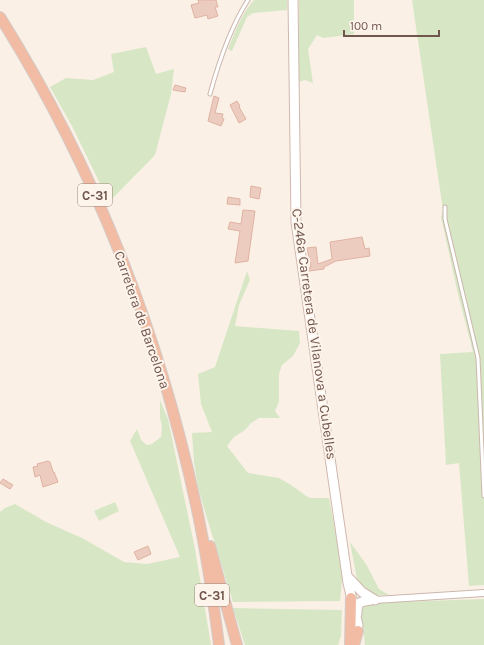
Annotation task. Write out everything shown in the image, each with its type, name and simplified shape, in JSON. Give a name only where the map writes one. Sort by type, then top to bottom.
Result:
[{"type":"highway","name":"Carretera de Barcelona","points":[[0,17],[48,98],[98,202],[127,271],[148,329],[172,407],[197,506],[219,645]]},
{"type":"highway","points":[[197,506],[237,645]]},
{"type":"highway","points":[[350,596],[351,644]]},
{"type":"highway","points":[[351,644],[358,628]]},
{"type":"main road","name":"C-246a Carretera de Vilanova a Cubelles","points":[[294,0],[296,222],[350,596],[358,628]]},
{"type":"main road","points":[[348,577],[362,592],[373,600]]},
{"type":"main road","points":[[350,596],[355,591],[362,592]]},
{"type":"main road","points":[[350,596],[373,600]]},
{"type":"main road","points":[[360,645],[357,606],[361,601],[373,600]]},
{"type":"street","points":[[373,600],[484,592]]},
{"type":"lane","points":[[210,94],[219,61],[240,13],[248,0]]},
{"type":"lane","points":[[445,207],[445,219],[478,358],[484,496]]},
{"type":"green space","points":[[254,0],[287,0],[287,10],[253,13],[247,17],[232,51],[228,49],[236,30],[245,11]]},
{"type":"green space","points":[[299,0],[354,0],[354,34],[323,38],[317,35],[308,49],[313,83],[305,80],[299,82]]},
{"type":"green space","points":[[412,0],[484,0],[484,585],[469,586],[459,463],[446,465],[440,354],[473,352],[458,294],[441,217],[443,210]]},
{"type":"green space","points":[[146,47],[156,74],[174,69],[171,94],[155,155],[109,202],[72,126],[50,87],[66,78],[93,80],[114,72],[111,54]]},
{"type":"green space","points":[[247,271],[250,280],[239,305],[235,326],[299,331],[300,343],[293,356],[282,365],[279,374],[279,402],[275,411],[280,418],[259,418],[234,437],[227,446],[248,473],[279,478],[310,498],[329,498],[343,572],[340,601],[233,602],[198,487],[194,462],[192,433],[212,432],[201,404],[198,374],[215,367]]},
{"type":"green space","points":[[160,400],[168,419],[195,549],[211,645],[0,645],[0,512],[5,508],[15,504],[46,522],[84,539],[124,562],[147,564],[180,557],[130,441],[137,429],[141,440],[147,445],[152,444],[161,437],[162,426],[160,418]]},
{"type":"green space","points":[[115,502],[119,511],[99,521],[94,511]]},
{"type":"green space","points":[[350,542],[366,564],[379,589],[389,595],[373,595],[358,584]]},
{"type":"green space","points":[[484,599],[484,645],[365,645],[360,605],[367,603]]},
{"type":"green space","points":[[233,608],[342,610],[341,636],[338,645],[245,645]]},
{"type":"building","points":[[198,0],[216,0],[218,7],[215,7],[218,16],[208,19],[207,15],[195,18],[191,5],[199,3]]},
{"type":"building","points":[[175,85],[186,88],[185,92],[173,90]]},
{"type":"building","points":[[214,96],[219,98],[215,113],[223,114],[222,118],[224,119],[221,126],[208,121]]},
{"type":"building","points":[[237,101],[246,119],[239,123],[230,105]]},
{"type":"building","points":[[251,186],[261,188],[259,199],[250,197]]},
{"type":"building","points":[[228,197],[240,199],[240,205],[227,204]]},
{"type":"building","points":[[243,210],[255,211],[248,261],[235,263],[240,231],[228,229],[230,222],[241,224]]},
{"type":"building","points":[[362,237],[365,249],[369,248],[370,256],[336,261],[324,267],[324,269],[309,271],[309,268],[311,267],[307,248],[316,247],[318,264],[332,259],[330,242]]},
{"type":"building","points":[[48,461],[50,462],[58,482],[43,487],[40,475],[35,477],[33,467],[38,466],[37,464]]},
{"type":"building","points":[[3,479],[13,485],[10,489],[0,483]]},
{"type":"building","points":[[148,546],[151,554],[138,560],[134,552]]}]
